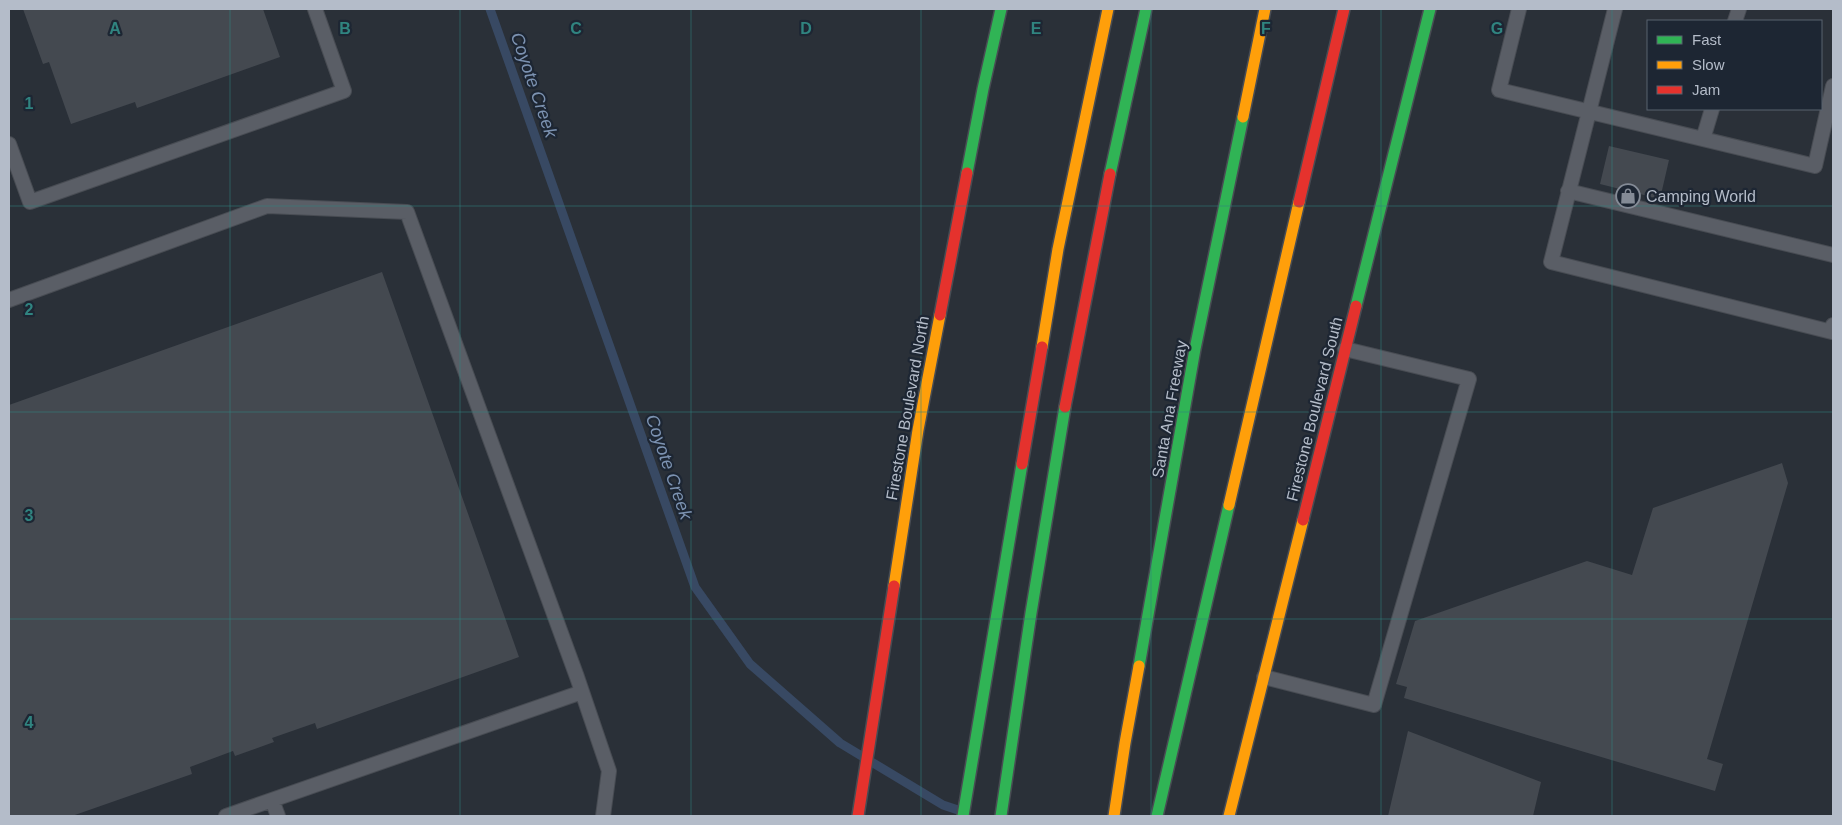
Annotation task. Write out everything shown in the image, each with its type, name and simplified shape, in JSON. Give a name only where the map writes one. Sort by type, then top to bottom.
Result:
[{"type":"main road","name":"Firestone Boulevard North","points":[[858,816],[918,430],[983,89],[1001,9]]},
{"type":"main road","points":[[963,816],[1058,249],[1108,9]]},
{"type":"main road","points":[[1001,816],[1047,514],[1093,257],[1125,98],[1146,9]]},
{"type":"main road","name":"Santa Ana Freeway","points":[[1114,816],[1125,743],[1195,349],[1265,9]]},
{"type":"main road","points":[[1157,816],[1344,9]]},
{"type":"main road","name":"Firestone Boulevard South","points":[[1228,816],[1430,9]]},
{"type":"lane","points":[[9,144],[30,202],[344,91],[315,9]]},
{"type":"lane","points":[[1519,9],[1499,90],[1814,166],[1833,86]]},
{"type":"lane","points":[[1615,9],[1551,262],[1832,332],[1833,326]]},
{"type":"lane","points":[[1703,139],[1712,110]]},
{"type":"lane","points":[[1568,191],[1833,255]]},
{"type":"lane","points":[[9,300],[267,206],[407,212],[609,771],[603,816]]},
{"type":"lane","points":[[1264,677],[1374,704],[1469,379],[1345,349]]},
{"type":"lane","points":[[226,816],[582,692]]},
{"type":"lane","points":[[272,800],[278,816]]},
{"type":"building","points":[[23,9],[263,9],[280,57],[137,108],[135,102],[71,124],[49,62],[43,64]]},
{"type":"building","points":[[1609,146],[1669,160],[1660,199],[1600,184]]},
{"type":"building","points":[[382,272],[519,657],[317,729],[315,723],[272,738],[274,742],[235,756],[233,751],[190,767],[192,774],[72,816],[9,816],[9,405]]},
{"type":"building","points":[[1782,463],[1788,483],[1707,759],[1723,764],[1715,791],[1404,698],[1407,687],[1396,684],[1415,621],[1587,561],[1632,575],[1653,508]]},
{"type":"building","points":[[1408,731],[1541,782],[1533,816],[1388,816]]},
{"type":"waterway","name":"Coyote Creek","points":[[490,9],[695,587],[750,664],[840,743],[943,805],[961,811]]},
{"type":"traffic: fast","points":[[967,173],[1001,9]]},
{"type":"traffic: fast","points":[[1110,174],[1146,9]]},
{"type":"traffic: fast","points":[[1356,306],[1430,9]]},
{"type":"traffic: fast","points":[[1139,666],[1195,349],[1243,117]]},
{"type":"traffic: fast","points":[[1001,816],[1031,613],[1065,407]]},
{"type":"traffic: fast","points":[[963,816],[1022,464]]},
{"type":"traffic: fast","points":[[1157,816],[1229,505]]},
{"type":"traffic: slow","points":[[1042,347],[1058,249],[1108,9]]},
{"type":"traffic: slow","points":[[1243,117],[1265,9]]},
{"type":"traffic: slow","points":[[1229,505],[1299,202]]},
{"type":"traffic: slow","points":[[894,586],[918,430],[940,315]]},
{"type":"traffic: slow","points":[[1229,816],[1303,520]]},
{"type":"traffic: slow","points":[[1114,816],[1139,666]]},
{"type":"traffic: jam","points":[[1299,202],[1344,9]]},
{"type":"traffic: jam","points":[[940,315],[967,173]]},
{"type":"traffic: jam","points":[[1065,407],[1110,174]]},
{"type":"traffic: jam","points":[[1303,520],[1356,306]]},
{"type":"traffic: jam","points":[[1022,464],[1042,347]]},
{"type":"traffic: jam","points":[[858,816],[894,586]]},
{"type":"place","name":"Camping World","points":[[1628,196]]}]
